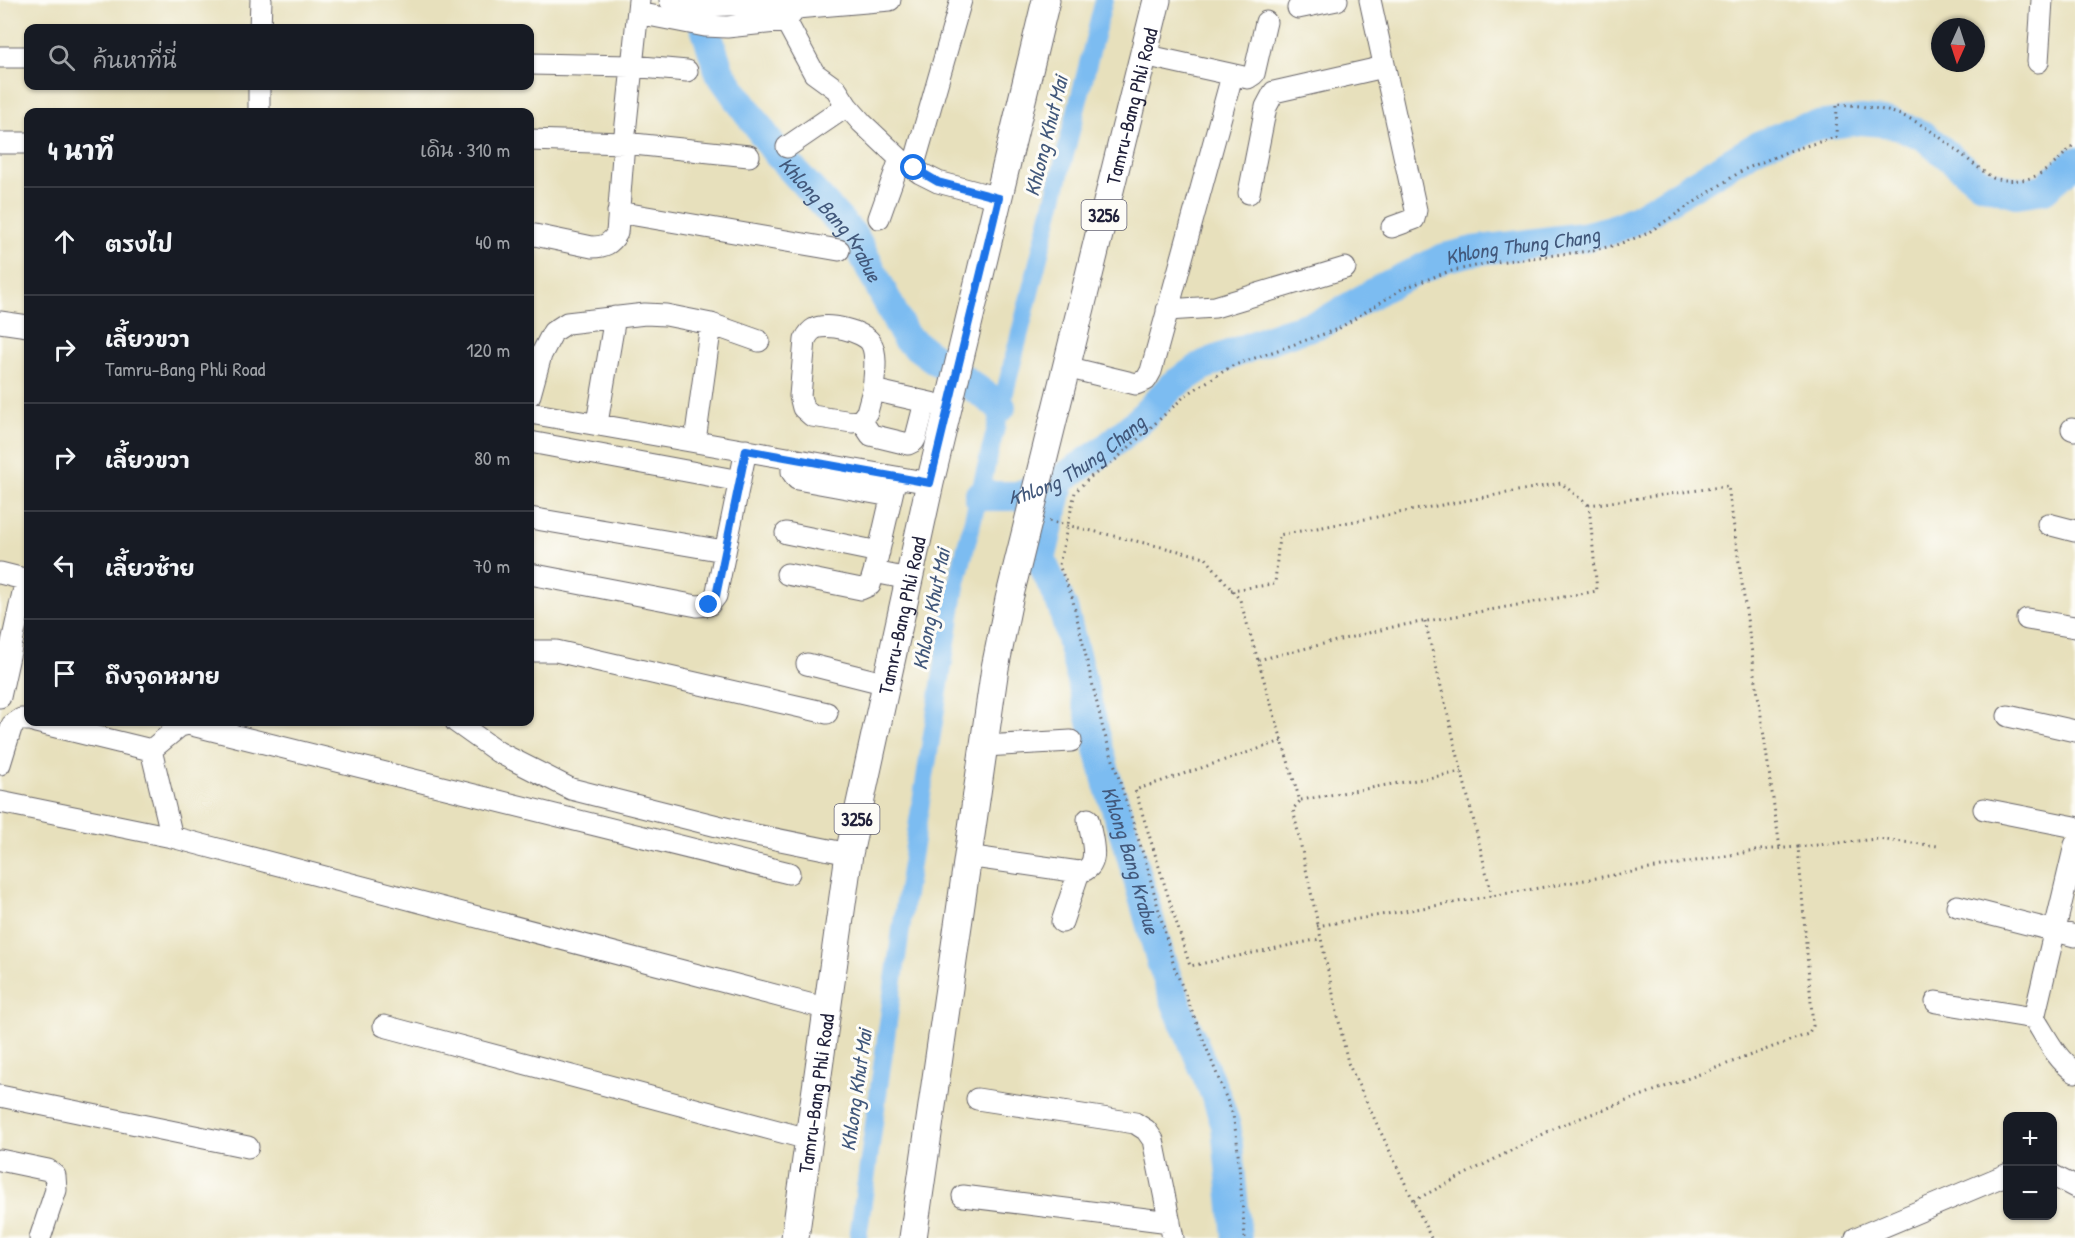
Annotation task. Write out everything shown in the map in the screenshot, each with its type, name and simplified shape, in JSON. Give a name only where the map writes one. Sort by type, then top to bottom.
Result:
[{"type":"main road","name":"Tamru-Bang Phli Road","points":[[795,1238],[849,854],[930,483],[940,405],[971,315],[1046,0]]},
{"type":"main road","name":"Tamru-Bang Phli Road","points":[[913,1238],[967,856],[1009,598],[1157,0]]},
{"type":"street","points":[[260,24],[261,0]]},
{"type":"street","points":[[534,235],[602,247],[614,240],[618,233],[631,66],[639,6],[703,16],[727,27],[788,10],[890,0]]},
{"type":"street","points":[[879,218],[907,164],[961,0]]},
{"type":"street","points":[[1298,8],[1337,0]]},
{"type":"street","points":[[1370,0],[1416,210],[1414,219],[1392,227]]},
{"type":"street","points":[[2038,62],[2042,0]]},
{"type":"street","points":[[788,10],[814,73],[836,88],[847,106],[907,164],[938,182],[999,198]]},
{"type":"street","points":[[1144,55],[1248,78],[1254,74],[1266,22]]},
{"type":"street","points":[[0,57],[24,57]]},
{"type":"street","points":[[534,63],[631,66],[687,71]]},
{"type":"street","points":[[1249,193],[1266,107],[1274,92],[1384,67]]},
{"type":"street","points":[[1066,368],[1136,384],[1146,380],[1151,371],[1232,76]]},
{"type":"street","points":[[259,90],[259,108]]},
{"type":"street","points":[[787,147],[847,106]]},
{"type":"street","points":[[534,140],[624,143],[749,156]]},
{"type":"street","points":[[0,143],[24,143]]},
{"type":"street","points":[[618,212],[839,250]]},
{"type":"street","points":[[1167,310],[1225,304],[1345,268]]},
{"type":"street","points":[[534,379],[540,356],[553,332],[567,323],[645,314],[666,315],[711,324],[759,341]]},
{"type":"street","points":[[597,423],[615,317]]},
{"type":"street","points":[[0,322],[24,326]]},
{"type":"street","points":[[695,441],[711,324]]},
{"type":"street","points":[[826,326],[858,332],[865,337],[871,343],[874,352],[873,390],[867,412],[861,420],[852,422],[812,416],[803,408],[800,396],[801,374],[805,340],[809,333],[814,328],[826,326]]},
{"type":"street","points":[[861,420],[872,435],[908,444],[914,441],[940,405],[873,390]]},
{"type":"street","points":[[534,414],[792,458],[893,486],[930,483]]},
{"type":"street","points":[[534,443],[740,481]]},
{"type":"street","points":[[534,575],[697,606],[709,605],[716,596],[746,450]]},
{"type":"street","points":[[787,574],[861,589],[870,585],[893,486]]},
{"type":"street","points":[[534,519],[724,551]]},
{"type":"street","points":[[2048,524],[2075,531]]},
{"type":"street","points":[[786,533],[876,562],[909,579]]},
{"type":"street","points":[[0,573],[24,579]]},
{"type":"street","points":[[0,697],[24,593]]},
{"type":"street","points":[[2027,619],[2075,627]]},
{"type":"street","points":[[534,651],[556,651],[827,713]]},
{"type":"street","points":[[807,664],[887,684]]},
{"type":"street","points":[[2008,716],[2075,731]]},
{"type":"street","points":[[0,764],[12,725],[21,718],[24,719]]},
{"type":"street","points":[[52,726],[151,750]]},
{"type":"street","points":[[151,750],[180,726]]},
{"type":"street","points":[[196,726],[789,873]]},
{"type":"street","points":[[462,726],[498,752],[571,789],[741,832],[849,854]]},
{"type":"street","points":[[984,746],[1071,741]]},
{"type":"street","points":[[151,750],[172,837]]},
{"type":"street","points":[[0,802],[172,837],[828,1009]]},
{"type":"street","points":[[1984,809],[2075,827]]},
{"type":"street","points":[[967,856],[1078,872],[1086,871],[1093,864],[1094,854],[1088,819]]},
{"type":"street","points":[[2075,845],[2034,1018],[2056,1053],[2067,1067],[2075,1072]]},
{"type":"street","points":[[1062,922],[1078,872]]},
{"type":"street","points":[[1958,906],[2075,936]]},
{"type":"street","points":[[1936,1002],[2034,1018]]},
{"type":"street","points":[[384,1026],[808,1139]]},
{"type":"street","points":[[0,1096],[248,1147]]},
{"type":"street","points":[[963,1196],[1172,1230],[1153,1140],[1146,1130],[1135,1123],[977,1099]]},
{"type":"street","points":[[0,1160],[48,1170],[55,1176],[56,1190],[40,1238]]},
{"type":"street","points":[[1856,1238],[2003,1176]]},
{"type":"street","points":[[2057,1178],[2075,1187]]},
{"type":"path","points":[[1245,1238],[1233,1115],[1174,966],[1146,863],[1103,729],[1072,597],[1059,565],[1076,492],[1089,478],[1114,461],[1186,395],[1232,366],[1338,329],[1402,289],[1447,272],[1489,263],[1589,251],[1616,245],[1646,234],[1743,170],[1789,151],[1836,137],[1837,104],[1903,116],[1918,123],[1994,178],[2006,181],[2035,177],[2048,170],[2075,143]]},
{"type":"path","points":[[1232,590],[1275,584],[1279,535],[1562,483],[1589,505],[1597,591],[1393,627],[1258,660]]},
{"type":"path","points":[[1589,505],[1728,486],[1780,848]]},
{"type":"path","points":[[1030,516],[1205,557],[1239,600],[1300,801]]},
{"type":"path","points":[[1425,621],[1492,896]]},
{"type":"path","points":[[1282,741],[1135,790],[1190,966],[1320,939]]},
{"type":"path","points":[[1431,1238],[1347,1063],[1293,809],[1300,801],[1462,772]]},
{"type":"path","points":[[1317,926],[1760,850],[1877,839],[1938,846]]},
{"type":"path","points":[[1413,1201],[1559,1126],[1808,1034],[1813,1026],[1798,847]]},
{"type":"waterway","name":"Khlong Bang Krabue","points":[[696,0],[720,73],[777,153],[855,238],[906,338],[1001,407]]},
{"type":"waterway","name":"Khlong Khut Mai","points":[[858,1238],[905,901],[956,586],[1104,0]]},
{"type":"waterway","name":"Khlong Thung Chang","points":[[979,496],[1017,496],[1060,480],[1102,452],[1139,421],[1172,386],[1204,365],[1280,335],[1324,322],[1384,287],[1444,258],[1473,251],[1583,237],[1611,230],[1637,219],[1758,146],[1802,128],[1861,120],[1893,123],[1924,136],[1980,182],[2017,193],[2044,189],[2075,162]]},
{"type":"waterway","name":"Khlong Bang Krabue","points":[[1060,480],[1041,560],[1063,608],[1108,784],[1130,851],[1161,961],[1226,1126],[1237,1238]]},
{"type":"route","points":[[709,605],[716,596],[746,450],[930,483],[999,198],[938,182],[920,174],[914,168]]}]
